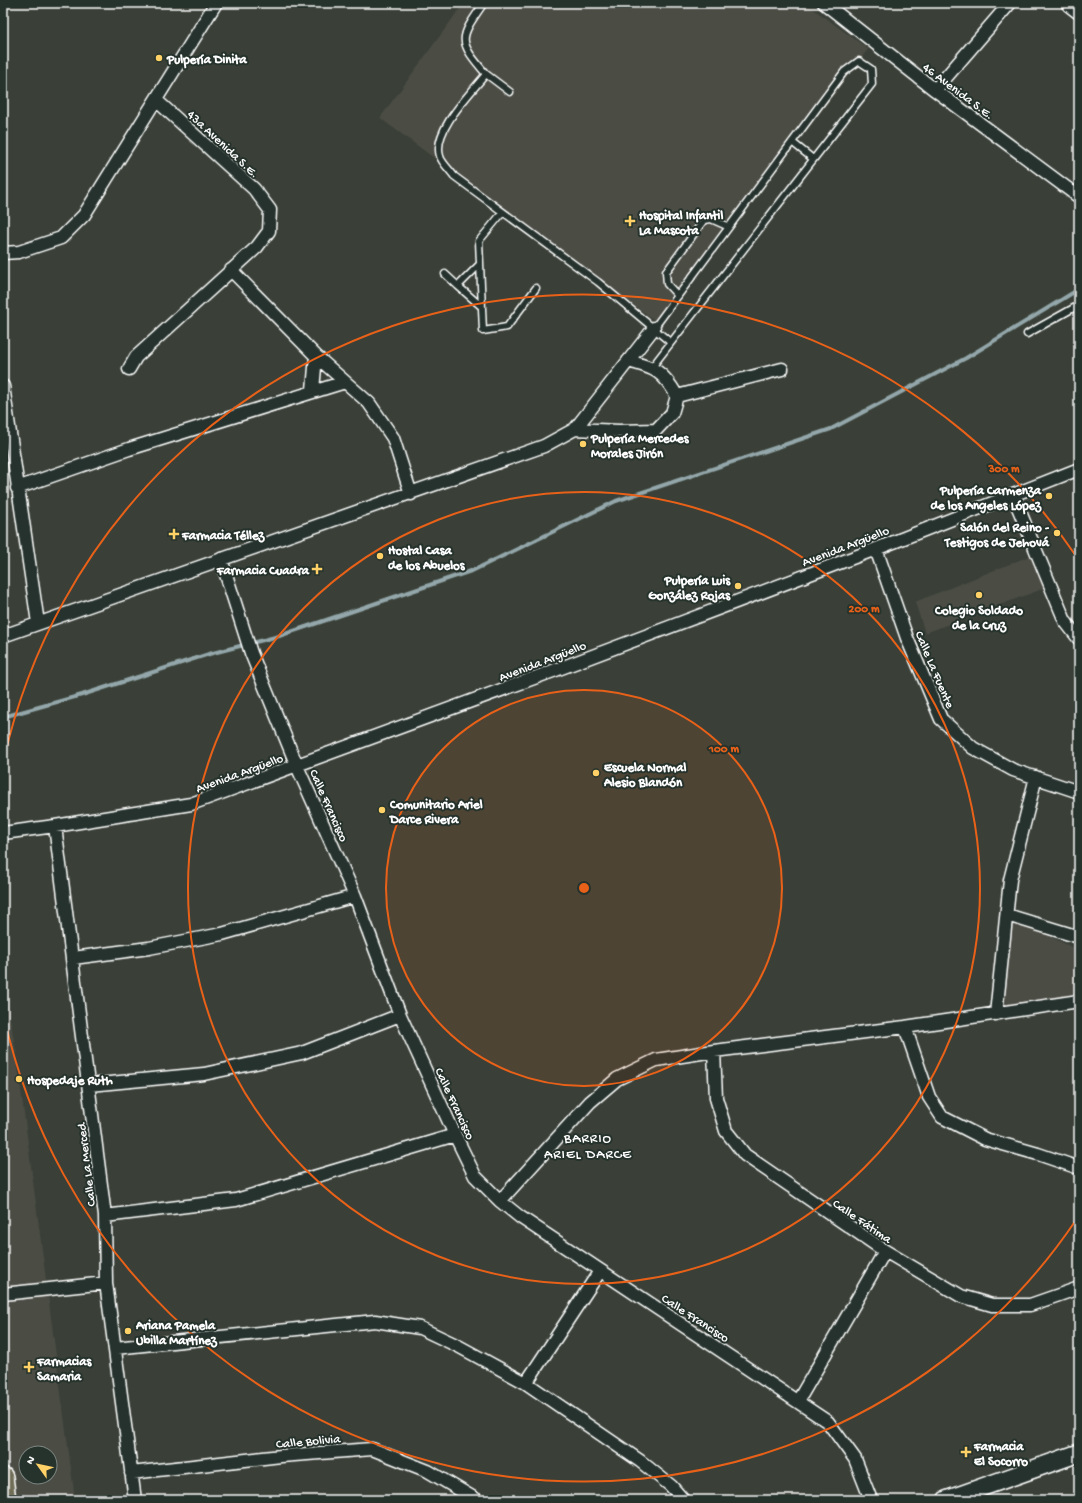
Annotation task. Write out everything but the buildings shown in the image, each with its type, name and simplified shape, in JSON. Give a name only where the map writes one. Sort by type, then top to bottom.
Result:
[{"type":"main road","points":[[3,1478],[6,1500]]},
{"type":"street","points":[[3,253],[19,252],[60,238],[84,215],[216,3]]},
{"type":"street","name":"46 Avenida S.E.","points":[[824,3],[935,90],[1079,197]]},
{"type":"street","points":[[935,90],[1010,3]]},
{"type":"street","points":[[1070,3],[1079,10]]},
{"type":"street","name":"43a Avenida S.E.","points":[[156,100],[254,190],[270,210],[270,231],[231,270]]},
{"type":"street","points":[[129,369],[136,358],[231,270],[316,356],[369,403],[393,438],[411,494]]},
{"type":"street","points":[[3,636],[411,494],[544,446],[575,429],[654,328]]},
{"type":"street","points":[[313,390],[316,356]]},
{"type":"street","points":[[575,429],[619,431],[656,430],[672,413],[677,396],[669,382],[652,367],[628,361]]},
{"type":"street","points":[[677,396],[782,369]]},
{"type":"street","points":[[17,488],[129,449],[313,390],[345,382]]},
{"type":"street","points":[[3,386],[38,623]]},
{"type":"street","name":"Avenida Argüello","points":[[3,833],[191,804],[297,766],[876,548],[1079,469]]},
{"type":"street","points":[[1013,495],[1065,621],[1079,638]]},
{"type":"street","name":"Calle La Fuente","points":[[876,548],[907,638],[941,719],[973,748],[1013,770],[1079,792]]},
{"type":"street","name":"Calle Francisco","points":[[221,559],[251,653],[297,766],[355,896],[400,1015],[475,1176],[500,1201],[520,1217],[828,1422],[855,1459],[871,1500]]},
{"type":"street","points":[[996,1014],[1010,880],[1036,777]]},
{"type":"street","name":"Calle La Merced","points":[[55,826],[105,1216],[106,1283],[135,1500]]},
{"type":"street","points":[[73,958],[149,948],[222,934],[355,896]]},
{"type":"street","points":[[1006,915],[1079,937]]},
{"type":"street","points":[[500,1201],[590,1102],[617,1079],[656,1060],[714,1051],[905,1027],[1079,1001]]},
{"type":"street","points":[[89,1085],[204,1074],[302,1053],[400,1015]]},
{"type":"street","points":[[905,1027],[928,1097],[942,1117],[985,1139],[1038,1154],[1079,1168]]},
{"type":"street","name":"Calle Fátima","points":[[714,1051],[716,1098],[726,1130],[744,1155],[885,1252],[960,1296],[992,1305],[1030,1305],[1079,1288]]},
{"type":"street","points":[[105,1216],[236,1200],[455,1135]]},
{"type":"street","points":[[798,1401],[885,1252]]},
{"type":"street","points":[[526,1383],[600,1270]]},
{"type":"street","points":[[3,1294],[106,1283]]},
{"type":"street","points":[[115,1348],[375,1321],[420,1328],[458,1346],[526,1383],[640,1461],[671,1486],[683,1500]]},
{"type":"street","name":"Calle Bolivia","points":[[131,1473],[281,1456],[372,1449],[428,1471],[477,1500]]},
{"type":"street","points":[[946,1500],[1079,1453]]},
{"type":"lane","points":[[484,3],[468,26],[464,37],[465,46],[486,74],[510,92]]},
{"type":"lane","points":[[652,367],[872,84],[871,69],[859,61],[844,72],[654,328]]},
{"type":"lane","points":[[486,74],[446,125],[439,140],[440,156],[454,176],[598,282],[670,342]]},
{"type":"lane","points":[[792,142],[813,159]]},
{"type":"lane","points":[[503,212],[479,241],[483,331],[507,327],[536,288]]},
{"type":"lane","points":[[678,296],[667,284],[666,272],[704,220],[710,219],[729,227]]},
{"type":"lane","points":[[458,286],[480,264]]},
{"type":"lane","points":[[445,274],[482,307]]},
{"type":"lane","points":[[1027,334],[1079,305]]},
{"type":"shaded area","name":"Hospital Infantil La Mascota","points":[[464,3],[805,3],[868,49],[661,325],[380,118]]},
{"type":"shaded area","name":"Colegio Soldado de la Cruz","points":[[1030,556],[1045,588],[925,633],[915,602]]},
{"type":"shaded area","points":[[1007,915],[1079,951],[1079,1003],[996,1014]]},
{"type":"shaded area","points":[[3,976],[16,1053],[75,1500],[3,1500]]},
{"type":"waterway","points":[[3,717],[82,695],[209,654],[279,636],[474,570],[616,501],[831,429],[966,358],[1079,289]]},
{"type":"place","name":"Pulpería Dinita","points":[[159,58]]},
{"type":"place","name":"Hospital Infantil La Mascota","points":[[630,221]]},
{"type":"place","name":"Pulpería Mercedes Morales Jirón","points":[[583,444]]},
{"type":"place","name":"Pulpería Carmenza de los Angeles López","points":[[1049,496]]},
{"type":"place","name":"Salón del Reino - Testigos de Jehová","points":[[1057,533]]},
{"type":"place","name":"Farmacia Téllez","points":[[174,534]]},
{"type":"place","name":"Hostal Casa de los Abuelos","points":[[380,556]]},
{"type":"place","name":"Farmacia Cuadra","points":[[317,569]]},
{"type":"place","name":"Pulpería Luis González Rojas","points":[[738,586]]},
{"type":"place","name":"Colegio Soldado de la Cruz","points":[[979,595]]},
{"type":"place","name":"Escuela Normal Alesio Blandón","points":[[596,773]]},
{"type":"place","name":"Comunitario Ariel Darce Rivera","points":[[382,810]]},
{"type":"place","name":"Hospedaje Ruth","points":[[19,1079]]},
{"type":"place","name":"Ariana Pamela Ubilla Martínez","points":[[128,1331]]},
{"type":"place","name":"Farmacias Samaria","points":[[29,1367]]},
{"type":"place","name":"Farmacia El Socorro","points":[[966,1452]]},
{"type":"district","name":"BARRIO ARIEL DARCE","points":[[588,1146]]}]
